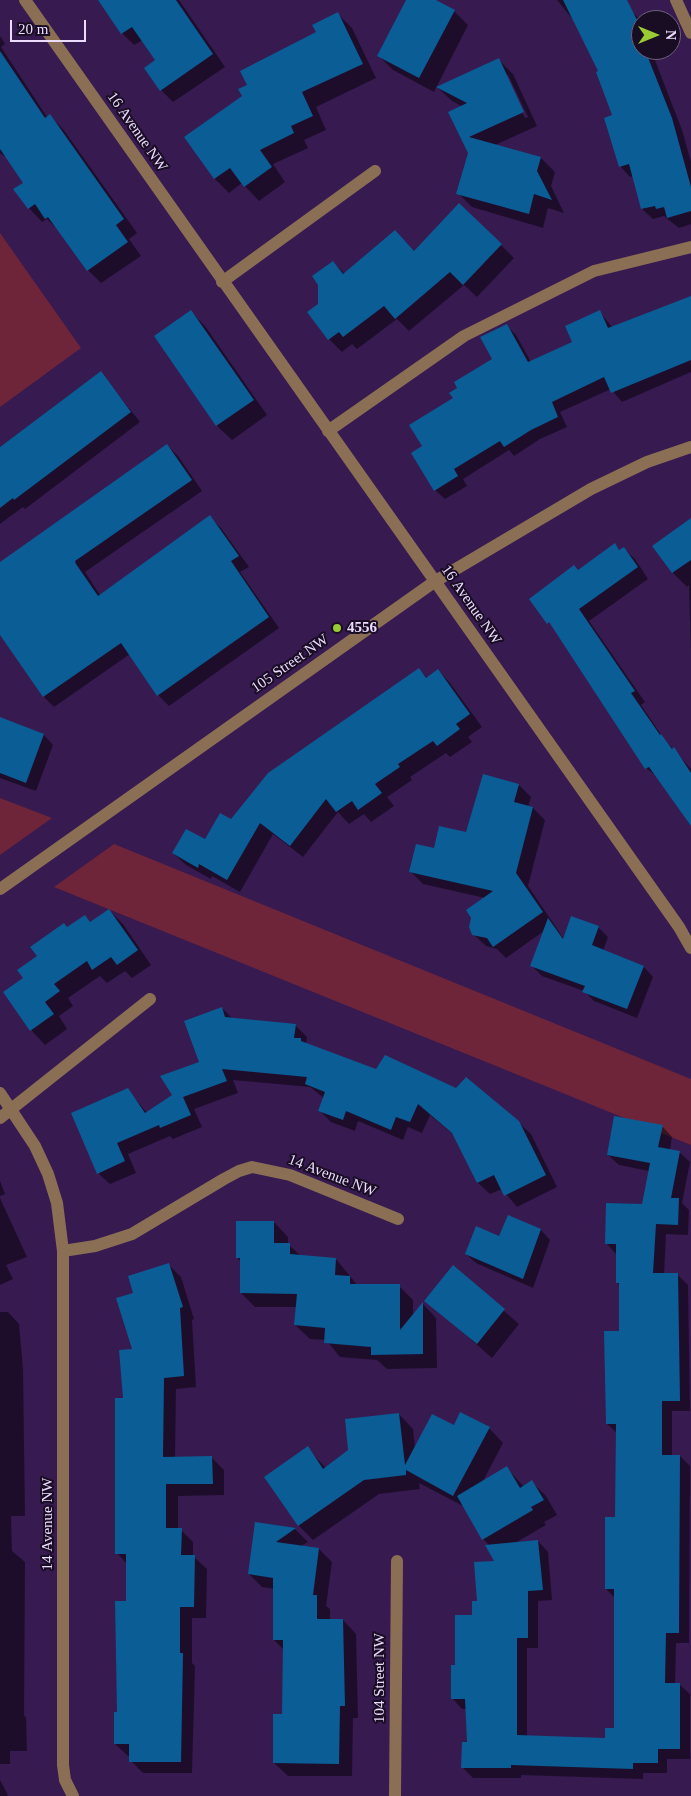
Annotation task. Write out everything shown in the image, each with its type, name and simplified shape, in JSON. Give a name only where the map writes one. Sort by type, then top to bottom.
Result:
[{"type":"street","name":"16 Avenue NW","points":[[25,0],[222,282],[679,927],[691,948]]},
{"type":"street","points":[[676,0],[691,33]]},
{"type":"street","points":[[222,282],[375,171]]},
{"type":"street","points":[[328,430],[472,332],[594,271],[691,247]]},
{"type":"street","name":"105 Street NW","points":[[0,889],[434,582],[591,489],[647,462],[691,447]]},
{"type":"street","points":[[0,1118],[12,1110],[32,1090],[150,999]]},
{"type":"street","name":"14 Avenue NW","points":[[0,1093],[35,1146],[48,1174],[57,1203],[63,1250],[65,1290],[63,1765],[65,1780],[73,1796]]},
{"type":"street","name":"14 Avenue NW","points":[[63,1250],[95,1246],[132,1234],[239,1170],[252,1167],[290,1175],[398,1219]]},
{"type":"street","name":"104 Street NW","points":[[395,1796],[397,1561]]},
{"type":"shaded area","points":[[0,233],[81,348],[0,407]]},
{"type":"shaded area","points":[[0,798],[52,818],[0,855]]},
{"type":"shaded area","points":[[114,844],[691,1079],[691,1145],[54,887]]},
{"type":"building","points":[[98,0],[176,0],[213,54],[160,91],[144,68],[155,60],[132,27],[121,34]]},
{"type":"building","points":[[406,0],[436,0],[455,10],[419,78],[377,56]]},
{"type":"building","points":[[563,0],[627,0],[632,10],[631,60],[649,60],[672,118],[691,187],[691,211],[667,218],[664,207],[656,209],[655,206],[641,209],[629,164],[619,167],[604,118],[612,115],[596,72],[598,71]]},
{"type":"building","points":[[338,12],[363,64],[302,92],[313,116],[291,126],[294,133],[260,150],[272,167],[244,187],[230,168],[214,179],[184,137],[242,96],[238,89],[247,85],[240,71],[316,32],[312,25]]},
{"type":"building","points":[[0,51],[45,118],[50,114],[124,219],[116,225],[128,242],[87,271],[48,217],[45,219],[35,204],[28,209],[13,189],[23,183],[0,149]]},
{"type":"building","points":[[499,58],[524,112],[469,137],[541,157],[537,171],[552,200],[534,194],[529,214],[456,194],[468,153],[448,112],[467,103],[436,87]]},
{"type":"building","points":[[459,203],[502,244],[463,285],[450,272],[395,319],[384,306],[343,337],[339,332],[328,340],[307,312],[318,304],[318,285],[312,276],[333,261],[343,274],[395,230],[414,251]]},
{"type":"building","points":[[691,296],[691,360],[611,393],[604,377],[552,402],[558,417],[531,430],[504,447],[500,441],[454,469],[458,476],[434,491],[411,453],[422,446],[409,425],[453,398],[449,393],[457,388],[454,382],[492,359],[480,337],[507,324],[528,362],[572,342],[565,326],[600,310],[608,328]]},
{"type":"building","points":[[191,310],[254,400],[216,426],[154,336]]},
{"type":"building","points":[[101,371],[131,412],[14,500],[13,498],[0,508],[0,447]]},
{"type":"building","points":[[167,444],[192,480],[75,561],[76,564],[98,596],[210,515],[239,556],[231,561],[269,617],[157,696],[121,643],[43,697],[0,635],[0,562]]},
{"type":"building","points":[[691,518],[691,560],[672,573],[652,546]]},
{"type":"building","points":[[615,543],[619,550],[624,547],[638,567],[579,609],[635,691],[631,693],[660,735],[672,749],[674,747],[691,773],[691,826],[649,767],[645,769],[549,622],[547,624],[529,599],[574,565],[578,570]]},
{"type":"building","points":[[419,668],[426,678],[438,669],[470,714],[456,724],[460,729],[437,746],[433,741],[398,764],[400,767],[375,784],[382,793],[358,810],[352,801],[336,812],[326,799],[290,846],[260,823],[227,880],[199,864],[198,868],[172,853],[186,829],[205,839],[220,813],[231,819],[268,773]]},
{"type":"building","points":[[0,717],[44,734],[26,783],[0,773]]},
{"type":"building","points":[[483,774],[519,784],[514,802],[533,807],[516,873],[543,912],[493,947],[487,938],[472,935],[469,927],[471,918],[466,910],[493,891],[409,872],[416,844],[434,848],[439,826],[466,832]]},
{"type":"building","points":[[109,909],[138,950],[117,965],[111,957],[92,970],[87,961],[54,984],[60,991],[45,1002],[54,1014],[30,1031],[3,992],[23,978],[17,970],[37,956],[30,947],[64,923],[67,927],[85,915],[90,922]]},
{"type":"building","points":[[571,916],[599,926],[592,945],[644,966],[627,1009],[582,992],[585,986],[530,966],[548,918],[563,939]]},
{"type":"building","points":[[222,1007],[225,1017],[296,1024],[294,1038],[301,1038],[301,1041],[376,1069],[385,1055],[456,1088],[466,1077],[519,1121],[546,1175],[504,1196],[494,1175],[477,1183],[452,1133],[418,1104],[410,1122],[396,1117],[391,1130],[346,1111],[343,1120],[318,1111],[325,1092],[305,1084],[307,1077],[222,1069],[227,1081],[183,1097],[191,1115],[160,1128],[159,1125],[117,1143],[125,1161],[97,1174],[71,1113],[128,1088],[145,1113],[172,1095],[160,1076],[199,1062],[184,1021]]},
{"type":"building","points":[[614,1116],[663,1125],[658,1147],[680,1151],[671,1198],[679,1198],[678,1225],[656,1224],[653,1273],[678,1273],[680,1401],[662,1401],[662,1455],[680,1455],[679,1633],[666,1633],[665,1683],[680,1683],[680,1749],[658,1749],[658,1763],[633,1763],[633,1769],[511,1765],[511,1768],[461,1768],[462,1742],[467,1742],[465,1699],[451,1699],[451,1665],[455,1665],[455,1615],[472,1615],[472,1601],[477,1601],[474,1562],[494,1561],[485,1545],[538,1540],[543,1590],[528,1591],[528,1638],[517,1638],[517,1735],[605,1738],[605,1728],[614,1728],[614,1589],[605,1589],[605,1517],[615,1517],[616,1424],[606,1424],[604,1331],[619,1331],[619,1283],[616,1283],[616,1244],[605,1244],[606,1203],[642,1204],[650,1163],[607,1155]]},
{"type":"building","points":[[508,1215],[541,1229],[523,1279],[465,1254],[476,1226],[499,1236]]},
{"type":"building","points":[[236,1221],[274,1221],[274,1243],[290,1243],[290,1254],[336,1258],[335,1275],[350,1276],[350,1284],[400,1284],[400,1330],[423,1302],[423,1354],[371,1355],[371,1347],[324,1343],[325,1328],[294,1325],[297,1294],[240,1293],[240,1258],[236,1258]]},
{"type":"building","points":[[169,1263],[183,1307],[180,1308],[184,1376],[164,1378],[163,1457],[212,1456],[213,1484],[166,1484],[166,1528],[182,1528],[181,1555],[195,1555],[194,1607],[180,1607],[180,1653],[183,1653],[181,1762],[129,1762],[129,1744],[114,1744],[114,1712],[117,1712],[115,1601],[126,1601],[126,1554],[115,1554],[115,1398],[123,1398],[119,1350],[132,1349],[116,1298],[133,1293],[128,1276]]},
{"type":"building","points":[[453,1265],[505,1309],[477,1344],[424,1301]]},
{"type":"building","points":[[460,1412],[490,1427],[453,1496],[406,1470],[406,1475],[364,1480],[298,1526],[264,1477],[308,1446],[323,1469],[348,1450],[345,1419],[399,1413],[405,1465],[432,1414],[454,1425]]},
{"type":"building","points":[[507,1466],[520,1488],[532,1480],[544,1500],[531,1507],[533,1510],[482,1540],[457,1496]]},
{"type":"building","points":[[255,1522],[296,1528],[276,1542],[319,1548],[313,1595],[317,1595],[317,1619],[343,1619],[345,1706],[340,1706],[339,1764],[273,1763],[273,1714],[282,1714],[283,1640],[273,1640],[273,1578],[248,1574]]},
{"type":"place","name":"4556","points":[[337,628]]}]
